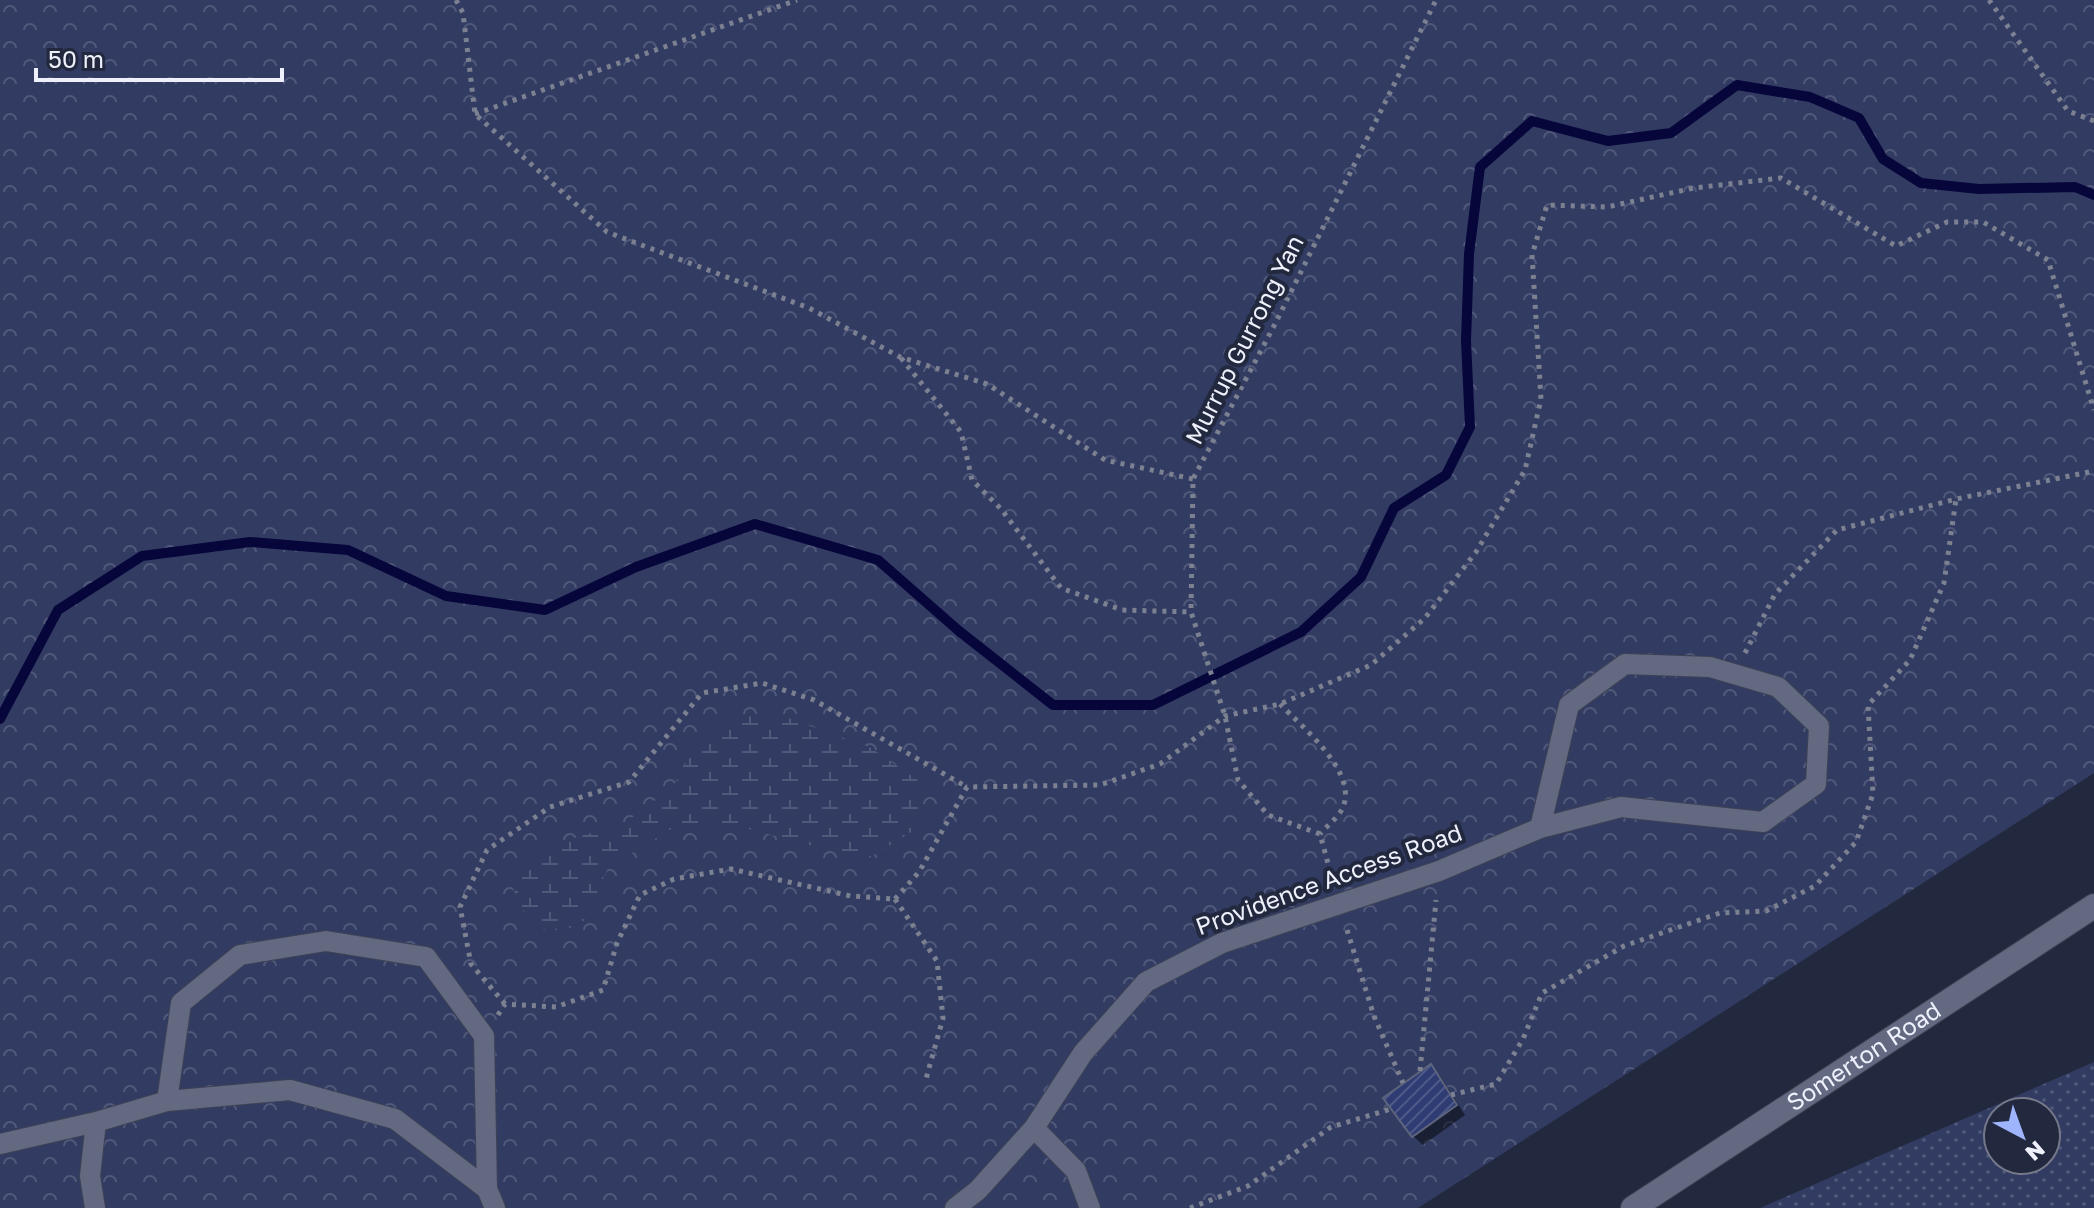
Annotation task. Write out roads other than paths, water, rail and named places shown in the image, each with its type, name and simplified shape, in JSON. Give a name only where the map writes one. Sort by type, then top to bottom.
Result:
[{"type":"main road","name":"Somerton Road","points":[[1633,1208],[2094,906]]},
{"type":"lane","name":"Providence Access Road","points":[[955,1208],[978,1190],[1034,1128],[1083,1053],[1146,982],[1222,943],[1439,871],[1540,828],[1621,807],[1763,822],[1816,784],[1819,726],[1778,687],[1710,667],[1625,664],[1569,705],[1540,828]]},
{"type":"lane","points":[[167,1101],[181,1003],[240,955],[326,941],[426,957],[484,1036],[491,1199]]},
{"type":"lane","points":[[0,1144],[96,1122],[167,1101],[290,1090],[395,1119],[491,1199]]},
{"type":"lane","points":[[95,1208],[90,1176],[96,1122]]},
{"type":"lane","points":[[1034,1128],[1076,1171],[1090,1208]]},
{"type":"waterway","points":[[0,719],[58,610],[142,556],[250,542],[348,550],[446,596],[545,610],[636,567],[755,524],[878,560],[959,631],[1053,705],[1153,705],[1301,632],[1361,577],[1394,508],[1446,475],[1470,427],[1466,341],[1469,254],[1480,167],[1532,121],[1608,141],[1671,133],[1737,85],[1810,97],[1859,118],[1883,159],[1921,183],[1979,189],[2075,187],[2094,195]]}]
